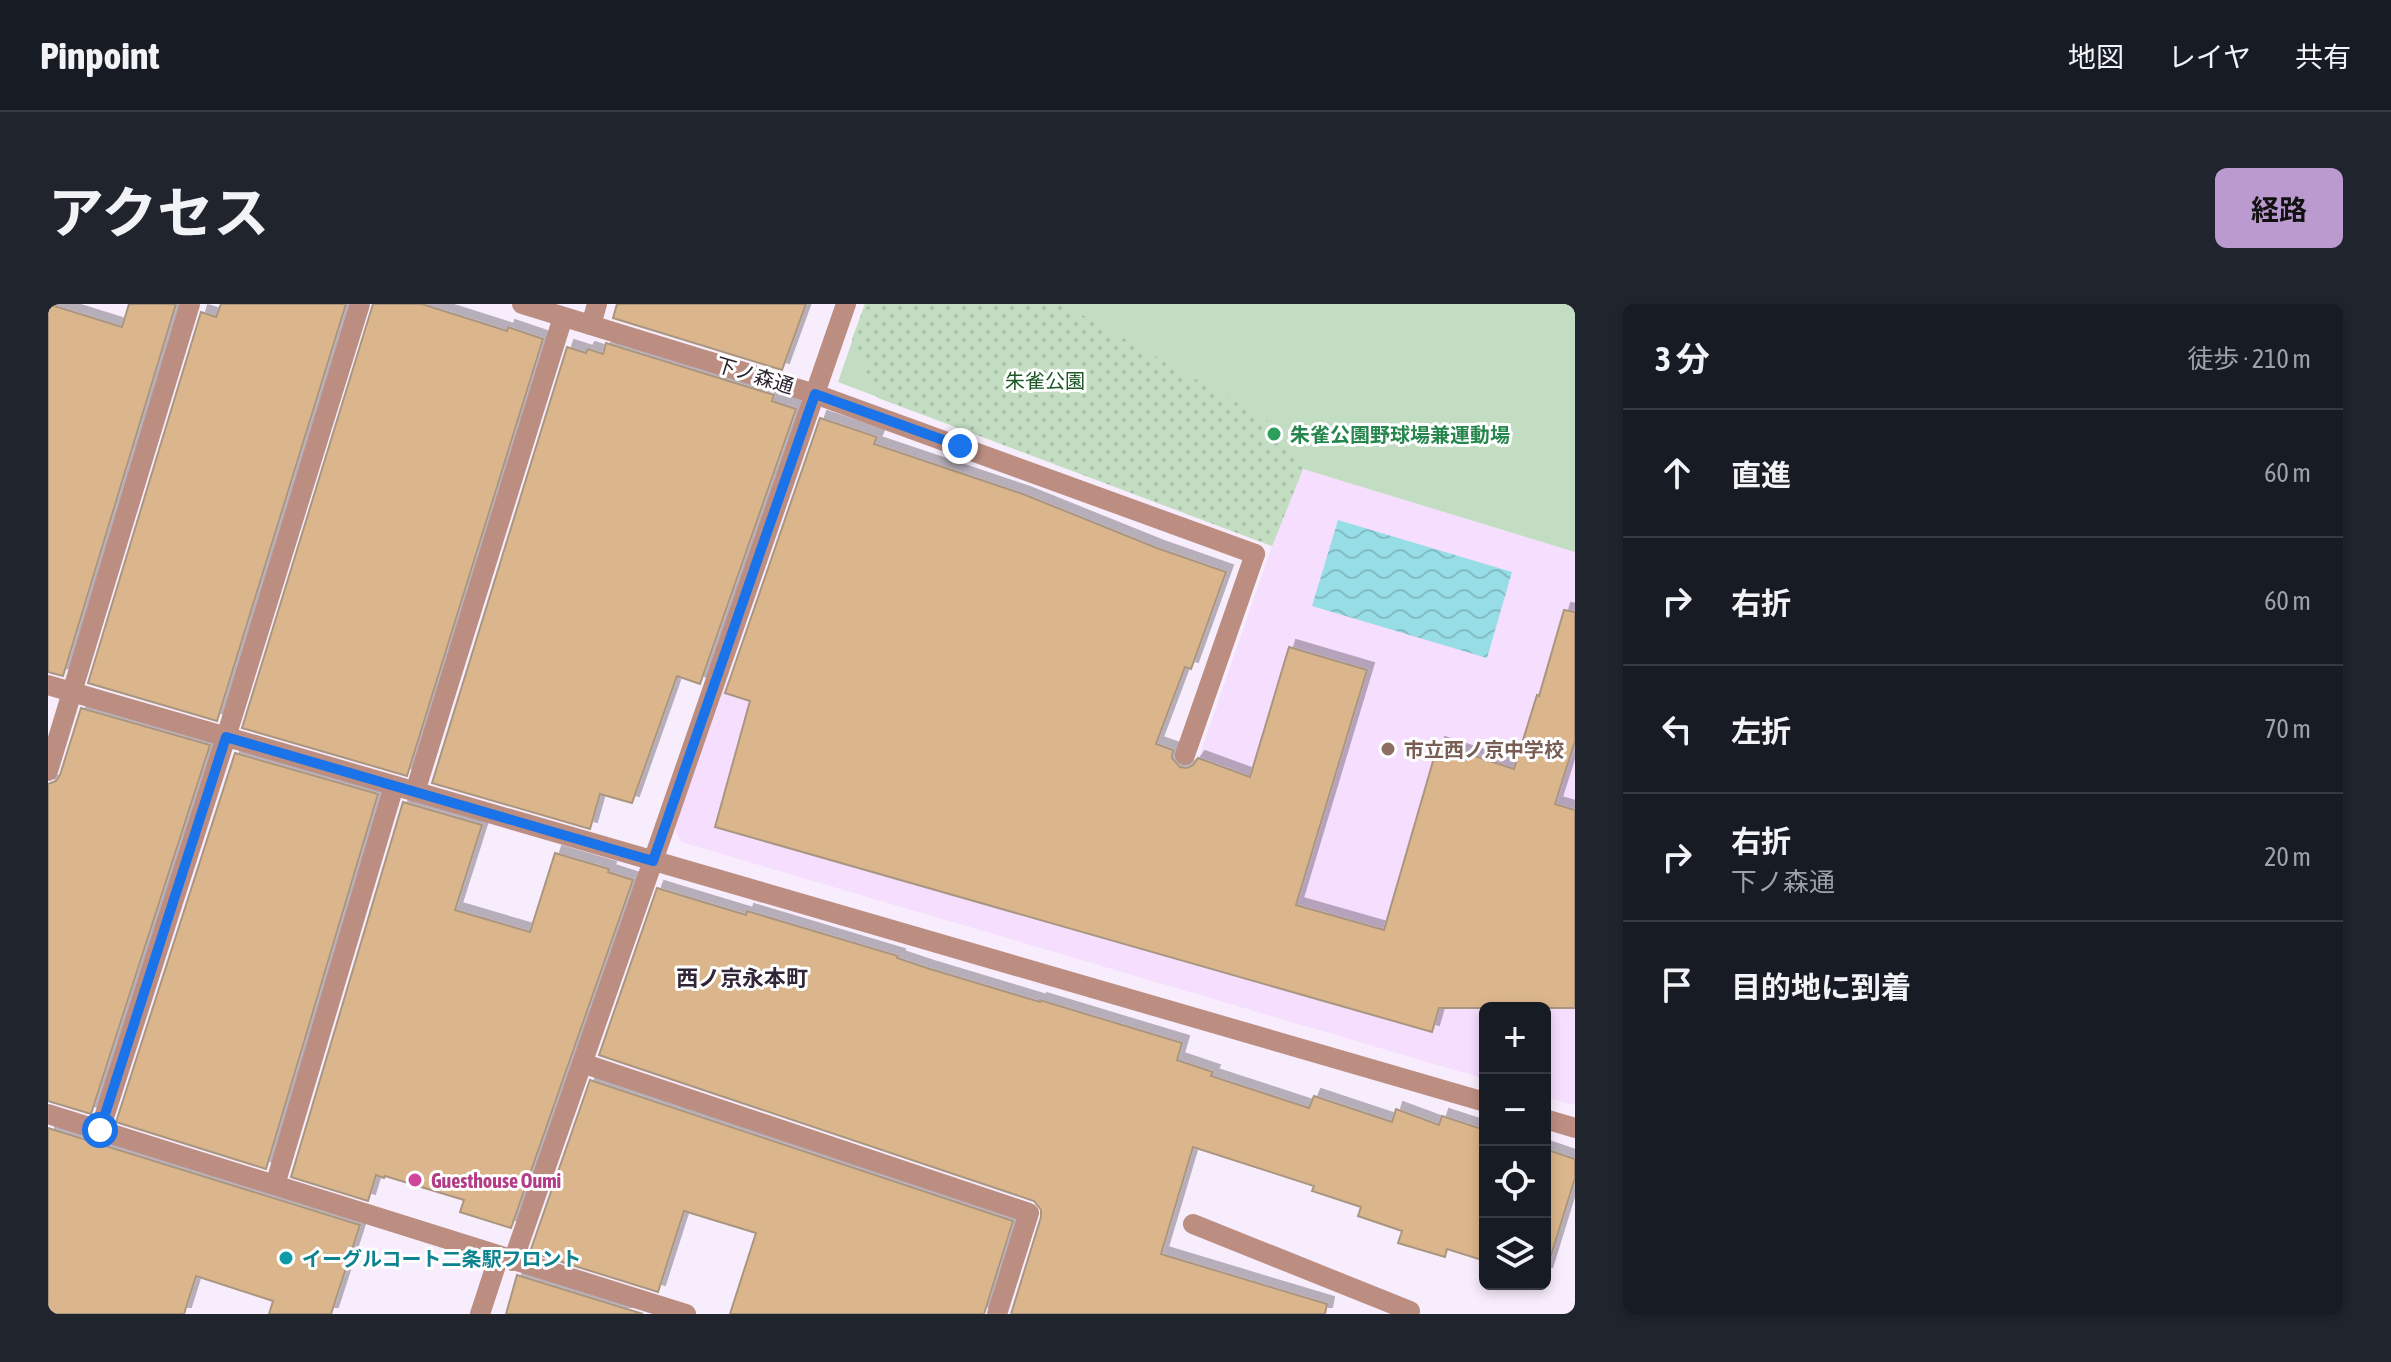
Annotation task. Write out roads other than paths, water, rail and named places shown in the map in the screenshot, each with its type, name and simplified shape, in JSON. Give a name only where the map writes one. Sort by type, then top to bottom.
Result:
[{"type":"street","points":[[48,771],[190,304]]},
{"type":"street","points":[[100,1130],[360,304]]},
{"type":"street","name":"下ノ森通","points":[[522,304],[815,394],[1255,554],[1185,755]]},
{"type":"street","points":[[591,325],[597,304]]},
{"type":"street","points":[[480,1314],[506,1258],[582,1063],[846,304]]},
{"type":"street","points":[[415,792],[563,317]]},
{"type":"street","points":[[48,685],[1479,1100]]},
{"type":"street","points":[[275,1185],[394,786]]},
{"type":"street","points":[[582,1063],[1029,1213],[997,1314]]},
{"type":"street","points":[[48,1114],[686,1314]]},
{"type":"street","points":[[1551,1121],[1575,1128]]},
{"type":"street","points":[[1193,1224],[1410,1311],[1409,1314]]},
{"type":"water","points":[[1338,520],[1512,572],[1487,658],[1312,606]]},
{"type":"place","name":"朱雀公園野球場兼運動場","points":[[1274,434]]},
{"type":"place","name":"市立西ノ京中学校","points":[[1388,749]]},
{"type":"place","name":"Guesthouse Oumi","points":[[415,1180]]},
{"type":"place","name":"イーグルコート二条駅フロント","points":[[286,1258]]},
{"type":"district","name":"西ノ京永本町","points":[[742,978]]},
{"type":"park label","name":"朱雀公園","points":[[1045,380]]}]
